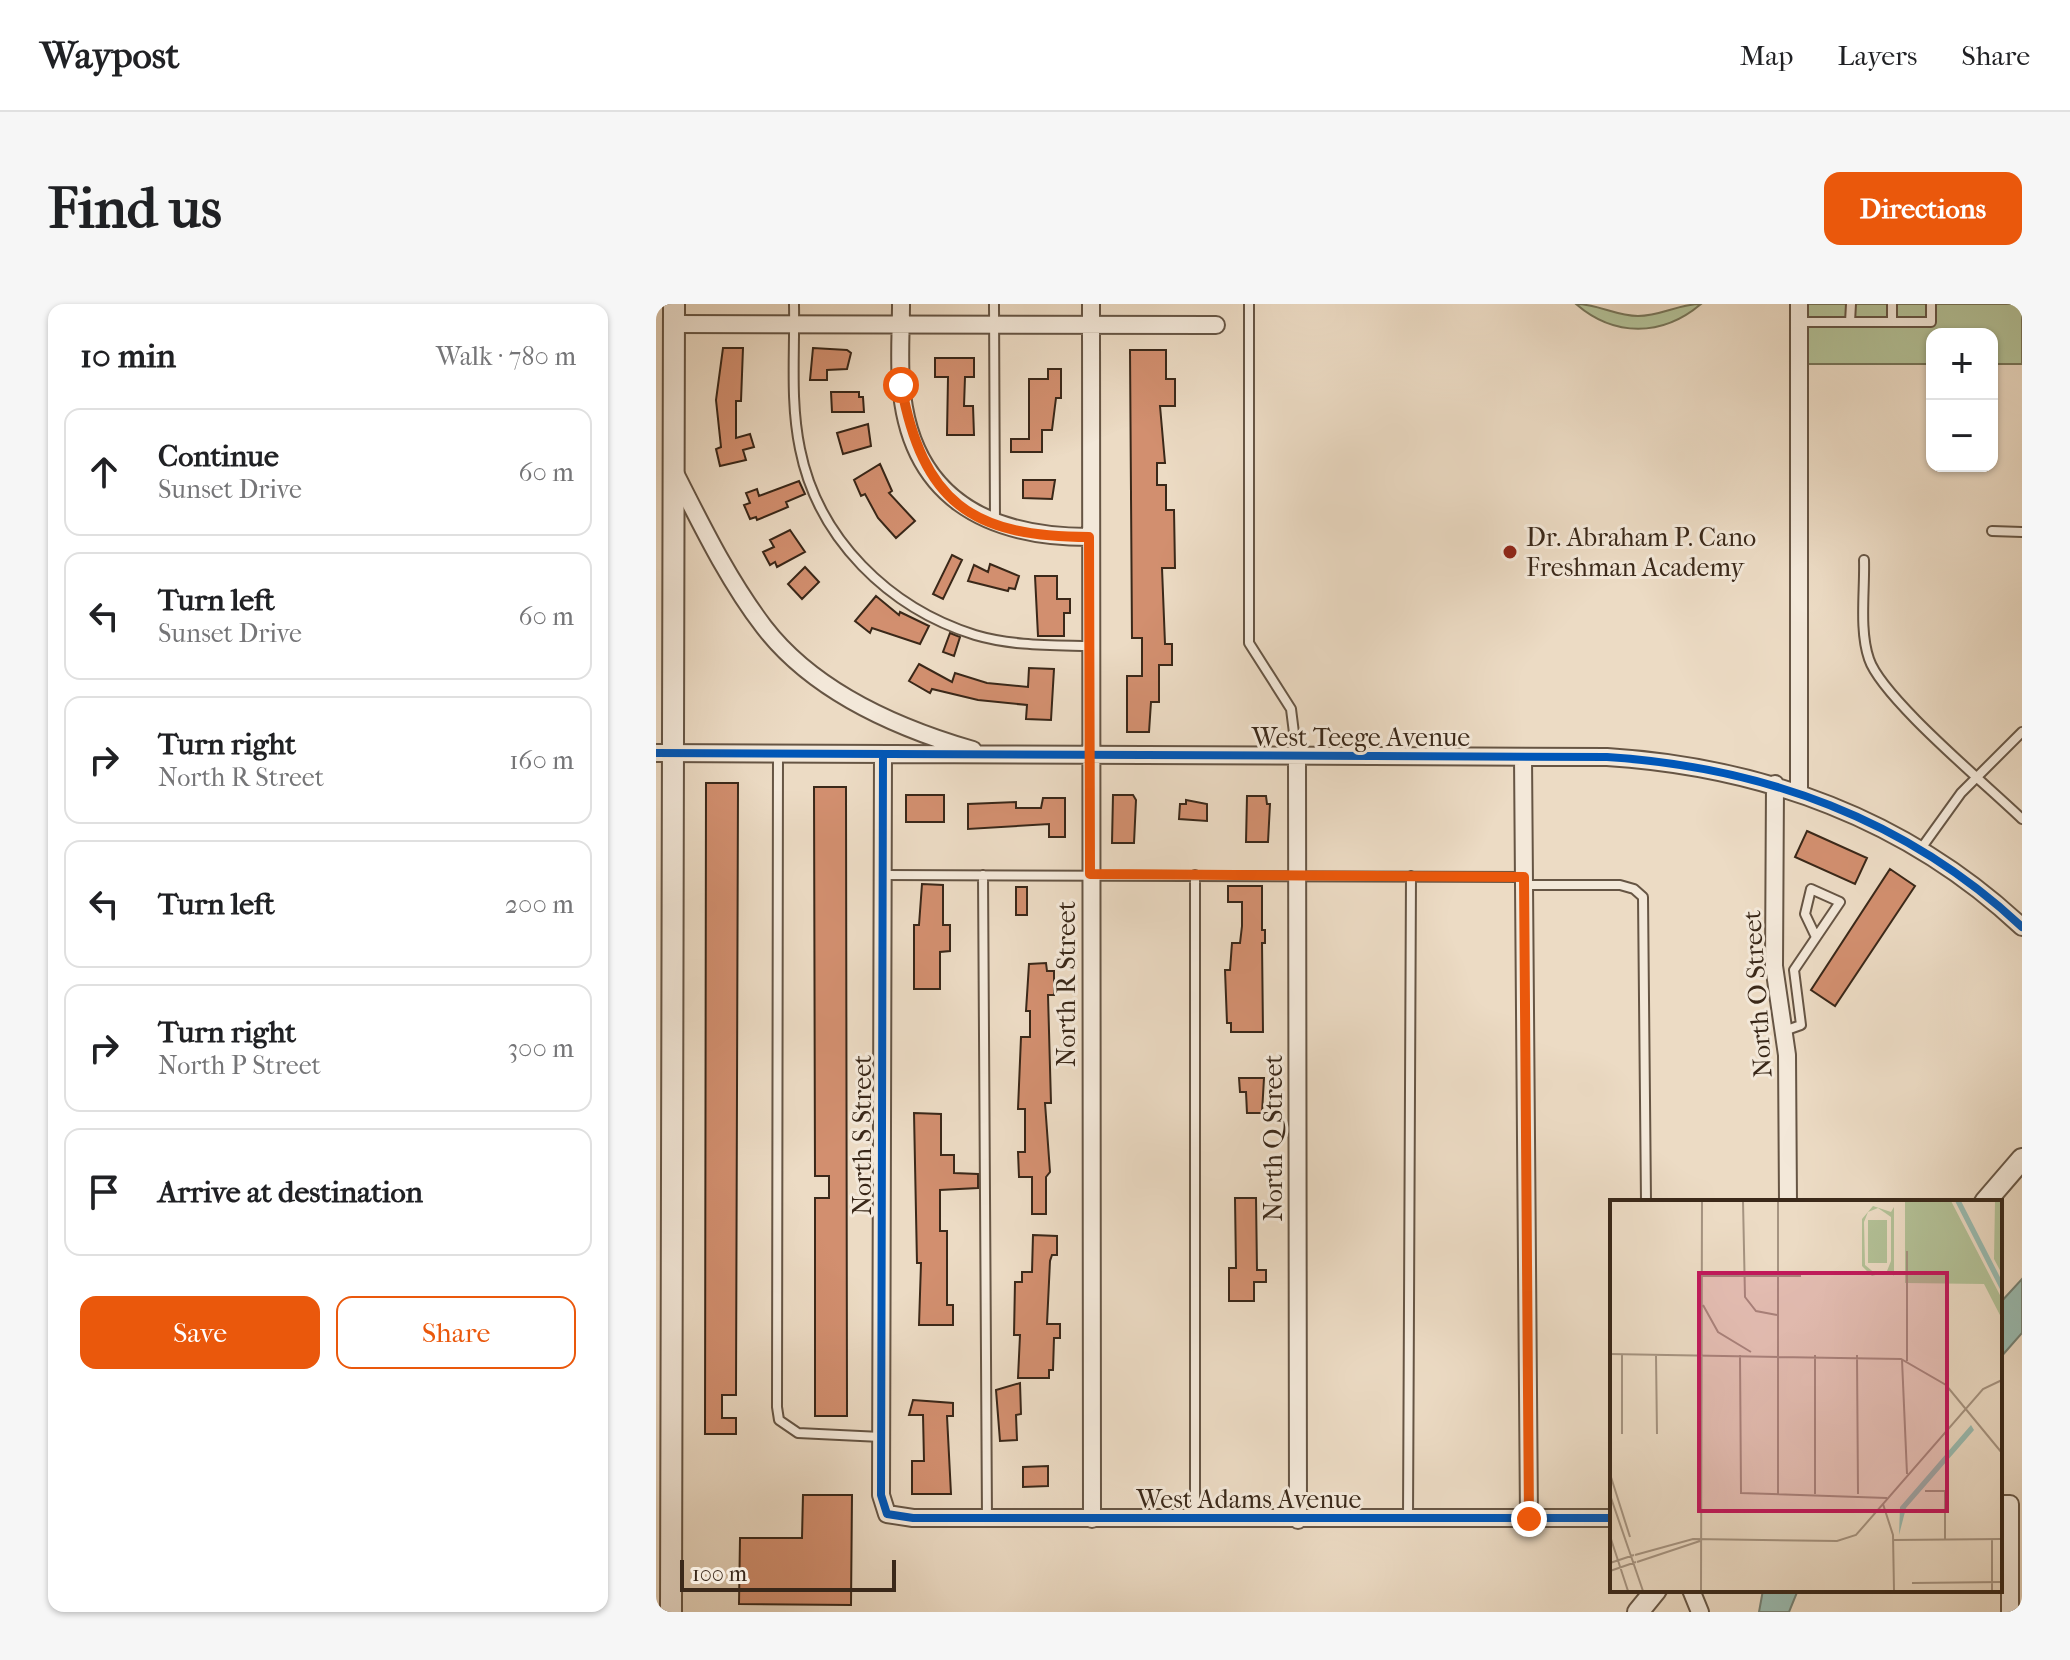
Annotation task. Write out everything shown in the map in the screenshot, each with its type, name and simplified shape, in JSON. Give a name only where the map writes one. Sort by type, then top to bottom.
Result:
[{"type":"street","points":[[901,304],[901,385],[913,441],[931,476],[943,491],[972,513],[995,524],[1035,534],[1089,537]]},
{"type":"street","name":"North R Street","points":[[1091,304],[1092,1519]]},
{"type":"street","points":[[1799,304],[1799,791]]},
{"type":"street","points":[[671,1612],[664,1516],[665,753],[674,472],[674,314],[794,324],[1216,325]]},
{"type":"street","points":[[674,472],[727,573],[766,630],[804,666],[871,712],[920,735],[994,756]]},
{"type":"street","name":"West Teege Avenue","points":[[665,753],[1523,757],[1662,761],[1799,791],[1870,822],[1961,877],[2022,927]]},
{"type":"street","name":"North S Street","points":[[883,754],[881,1495],[887,1514]]},
{"type":"street","name":"North Q Street","points":[[1297,757],[1298,1520]]},
{"type":"street","points":[[1523,757],[1529,1519]]},
{"type":"street","name":"North O Street","points":[[1775,784],[1774,966],[1787,1055],[1788,1200]]},
{"type":"street","points":[[1987,1200],[2022,1159]]},
{"type":"street","points":[[2005,1504],[2010,1612]]},
{"type":"street","name":"West Adams Avenue","points":[[887,1514],[904,1518],[1195,1520],[1610,1518]]},
{"type":"street","points":[[1638,1612],[1654,1592]]},
{"type":"street","points":[[1692,1592],[1700,1612]]},
{"type":"lane","points":[[794,304],[795,411],[809,483],[845,546],[868,574],[899,600],[975,635],[1017,643],[1089,646]]},
{"type":"lane","points":[[994,304],[995,524]]},
{"type":"lane","points":[[1249,304],[1249,643],[1291,709],[1297,757]]},
{"type":"lane","points":[[1850,322],[1851,304]]},
{"type":"lane","points":[[1892,304],[1892,322]]},
{"type":"lane","points":[[1799,322],[1931,322],[1931,304]]},
{"type":"lane","points":[[1992,531],[2022,532]]},
{"type":"lane","points":[[1864,560],[1866,644],[1874,671],[1910,712],[2022,819]]},
{"type":"lane","points":[[1920,850],[1946,811],[2022,732]]},
{"type":"lane","points":[[778,754],[777,1407],[779,1420],[798,1433],[881,1437]]},
{"type":"lane","points":[[883,875],[1411,876],[1620,885],[1634,889],[1643,897],[1646,1200]]},
{"type":"lane","points":[[983,875],[987,1518]]},
{"type":"lane","points":[[1195,875],[1195,1520]]},
{"type":"lane","points":[[1408,1519],[1411,876]]},
{"type":"lane","points":[[1784,1031],[1801,1025],[1794,970],[1840,902],[1811,889],[1805,914],[1815,935]]},
{"type":"green space","points":[[1576,304],[1638,316],[1701,304],[1670,323],[1638,329],[1606,323]]},
{"type":"green space","points":[[1790,304],[2022,304],[2022,364],[1998,364],[1998,328],[1926,328],[1926,364],[1790,364]]},
{"type":"water","points":[[2022,1279],[2022,1333],[2002,1356],[2002,1301]]},
{"type":"water","points":[[1763,1592],[1797,1592],[1789,1612],[1759,1612]]},
{"type":"building","points":[[723,348],[743,348],[741,401],[736,401],[736,438],[750,434],[754,447],[743,450],[746,460],[720,466],[716,449],[721,447],[716,400]]},
{"type":"building","points":[[813,348],[847,350],[851,353],[847,369],[827,370],[827,380],[810,380]]},
{"type":"building","points":[[1130,350],[1166,350],[1166,379],[1175,379],[1175,406],[1160,406],[1165,463],[1157,463],[1157,485],[1166,485],[1166,510],[1174,510],[1175,568],[1162,568],[1165,644],[1172,644],[1172,665],[1159,665],[1159,702],[1151,702],[1149,732],[1127,732],[1127,676],[1142,676],[1142,638],[1132,638]]},
{"type":"building","points":[[935,358],[974,358],[974,377],[965,377],[964,406],[973,406],[974,435],[947,435],[948,377],[935,377]]},
{"type":"building","points":[[1048,369],[1061,369],[1061,398],[1056,398],[1052,430],[1042,430],[1042,452],[1011,452],[1011,439],[1029,439],[1029,379],[1048,379]]},
{"type":"building","points":[[831,392],[859,392],[859,397],[863,397],[864,412],[832,412]]},
{"type":"building","points":[[868,424],[871,446],[843,454],[837,433]]},
{"type":"building","points":[[880,464],[892,491],[889,493],[915,521],[896,538],[878,518],[865,494],[861,496],[854,480]]},
{"type":"building","points":[[1023,480],[1055,480],[1052,499],[1023,498]]},
{"type":"building","points":[[799,481],[805,494],[786,502],[788,507],[757,520],[756,517],[750,519],[744,505],[750,503],[746,493],[757,489],[759,496]]},
{"type":"building","points":[[790,530],[805,552],[777,567],[775,562],[770,565],[763,552],[774,547],[770,540]]},
{"type":"building","points":[[952,555],[962,560],[943,599],[933,594]]},
{"type":"building","points":[[990,564],[1019,576],[1015,589],[1009,588],[1008,591],[968,581],[974,565],[988,572]]},
{"type":"building","points":[[805,567],[819,582],[802,599],[788,584]]},
{"type":"building","points":[[1035,576],[1057,576],[1057,599],[1070,599],[1070,613],[1064,613],[1064,636],[1038,636]]},
{"type":"building","points":[[876,596],[899,615],[900,612],[929,626],[920,644],[872,628],[870,633],[855,621]]},
{"type":"building","points":[[950,633],[960,637],[954,656],[943,652]]},
{"type":"building","points":[[919,664],[952,682],[955,673],[987,683],[1028,687],[1029,668],[1054,669],[1051,720],[1026,719],[1027,705],[978,700],[932,689],[930,693],[909,681]]},
{"type":"building","points":[[706,783],[738,783],[736,1395],[722,1395],[722,1418],[736,1418],[736,1434],[705,1434]]},
{"type":"building","points":[[814,787],[846,787],[847,1416],[815,1416],[815,1198],[829,1198],[829,1176],[815,1176]]},
{"type":"building","points":[[906,795],[944,795],[944,822],[906,822]]},
{"type":"building","points":[[1113,795],[1133,795],[1136,800],[1134,843],[1112,843]]},
{"type":"building","points":[[1247,796],[1266,796],[1267,804],[1270,804],[1268,842],[1246,842]]},
{"type":"building","points":[[1043,798],[1065,798],[1065,837],[1049,837],[1049,824],[968,829],[968,804],[1016,802],[1016,808],[1041,808]]},
{"type":"building","points":[[1186,800],[1207,804],[1207,821],[1179,819],[1180,804],[1186,804]]},
{"type":"building","points":[[1807,831],[1867,858],[1855,884],[1795,857]]},
{"type":"building","points":[[1890,869],[1915,886],[1835,1006],[1811,990]]},
{"type":"building","points":[[922,884],[943,885],[943,925],[950,925],[950,951],[940,952],[940,989],[914,989],[914,925],[919,925]]},
{"type":"building","points":[[1228,886],[1262,886],[1262,930],[1265,930],[1265,943],[1262,943],[1263,1032],[1231,1032],[1231,1023],[1227,1023],[1225,970],[1230,970],[1232,943],[1240,943],[1242,926],[1242,902],[1228,902]]},
{"type":"building","points":[[1016,887],[1027,887],[1027,915],[1016,915]]},
{"type":"building","points":[[1046,963],[1047,971],[1054,971],[1054,995],[1048,995],[1051,1103],[1045,1103],[1050,1172],[1046,1177],[1046,1214],[1032,1214],[1032,1177],[1019,1177],[1018,1152],[1025,1152],[1025,1109],[1018,1109],[1021,1037],[1030,1037],[1030,1011],[1026,1011],[1029,964]]},
{"type":"building","points":[[1239,1078],[1264,1078],[1262,1113],[1247,1113],[1246,1092],[1240,1092]]},
{"type":"building","points":[[914,1113],[941,1114],[941,1155],[954,1155],[954,1173],[978,1174],[978,1188],[940,1190],[940,1231],[947,1231],[947,1305],[953,1305],[953,1325],[919,1325],[921,1263],[917,1263]]},
{"type":"building","points":[[1235,1198],[1256,1198],[1257,1270],[1266,1270],[1266,1282],[1254,1282],[1254,1301],[1229,1301],[1229,1268],[1236,1268]]},
{"type":"building","points":[[1033,1235],[1057,1236],[1057,1255],[1052,1255],[1050,1261],[1047,1324],[1060,1324],[1060,1338],[1054,1338],[1053,1370],[1049,1370],[1049,1378],[1018,1378],[1020,1335],[1014,1335],[1015,1282],[1022,1282],[1022,1272],[1032,1272]]},
{"type":"building","points":[[1020,1383],[1021,1414],[1016,1415],[1017,1440],[1000,1441],[996,1390]]},
{"type":"building","points":[[913,1400],[953,1403],[953,1416],[947,1416],[951,1494],[912,1494],[912,1461],[924,1461],[923,1415],[909,1415]]},
{"type":"building","points":[[1048,1466],[1048,1486],[1023,1487],[1023,1467]]},
{"type":"building","points":[[803,1495],[852,1495],[851,1605],[739,1604],[740,1538],[802,1538]]},
{"type":"cycle path","points":[[656,753],[1607,757],[1665,763],[1777,787],[1830,805],[1881,828],[1931,856],[1978,889],[2022,927]]},
{"type":"cycle path","points":[[883,754],[881,1495],[887,1514],[913,1518],[1610,1518]]},
{"type":"place","name":"Dr. Abraham P. Cano Freshman Academy","points":[[1510,552]]},
{"type":"route","points":[[901,385],[913,441],[931,476],[957,503],[1003,527],[1035,534],[1089,537],[1090,874],[1524,877],[1529,1519]]}]
